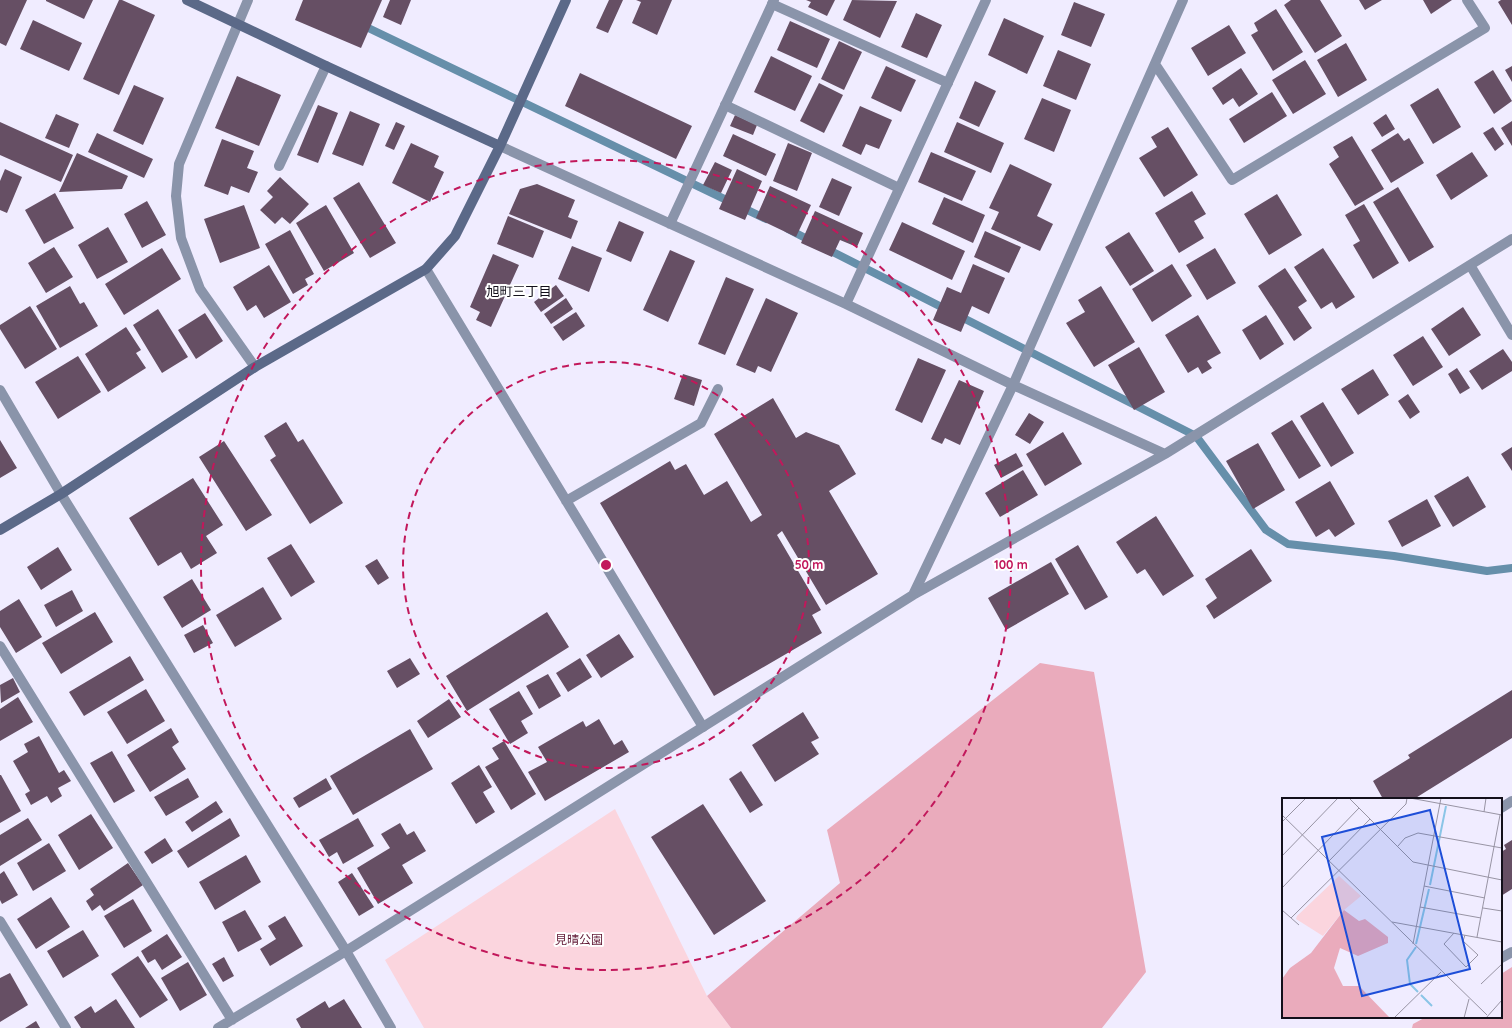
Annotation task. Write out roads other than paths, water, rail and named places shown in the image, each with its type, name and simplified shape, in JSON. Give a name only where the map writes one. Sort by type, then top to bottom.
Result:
[{"type":"street","points":[[187,0],[326,66],[846,304],[1013,385],[1165,454]]},
{"type":"street","points":[[248,0],[179,164],[176,196],[181,238],[200,289],[255,367]]},
{"type":"street","points":[[0,530],[61,494],[255,367],[426,270],[455,236],[500,146],[566,0]]},
{"type":"street","points":[[846,304],[986,0]]},
{"type":"street","points":[[913,595],[1013,385],[1183,0]]},
{"type":"street","points":[[1155,64],[1232,180],[1485,28],[1468,0]]},
{"type":"street","points":[[670,224],[773,2],[948,83]]},
{"type":"street","points":[[280,166],[326,66]]},
{"type":"street","points":[[725,105],[899,188]]},
{"type":"street","points":[[218,1028],[346,951],[913,595],[1165,454],[1512,239]]},
{"type":"street","points":[[1470,265],[1512,335]]},
{"type":"street","points":[[426,270],[703,727]]},
{"type":"street","points":[[566,501],[701,423],[718,389]]},
{"type":"street","points":[[0,390],[61,494],[346,951],[391,1028]]},
{"type":"street","points":[[0,646],[232,1020]]},
{"type":"street","points":[[1502,807],[1512,801]]},
{"type":"street","points":[[0,921],[66,1028]]},
{"type":"street","points":[[1502,957],[1512,952]]},
{"type":"waterway","points":[[360,24],[766,219]]},
{"type":"waterway","points":[[788,229],[813,242]]},
{"type":"waterway","points":[[825,248],[1196,436],[1266,530],[1288,544],[1394,556],[1487,571],[1512,568]]},
{"type":"district","name":"旭町三丁目","points":[[519,291]]},
{"type":"park label","name":"見晴公園","points":[[579,940]]}]
